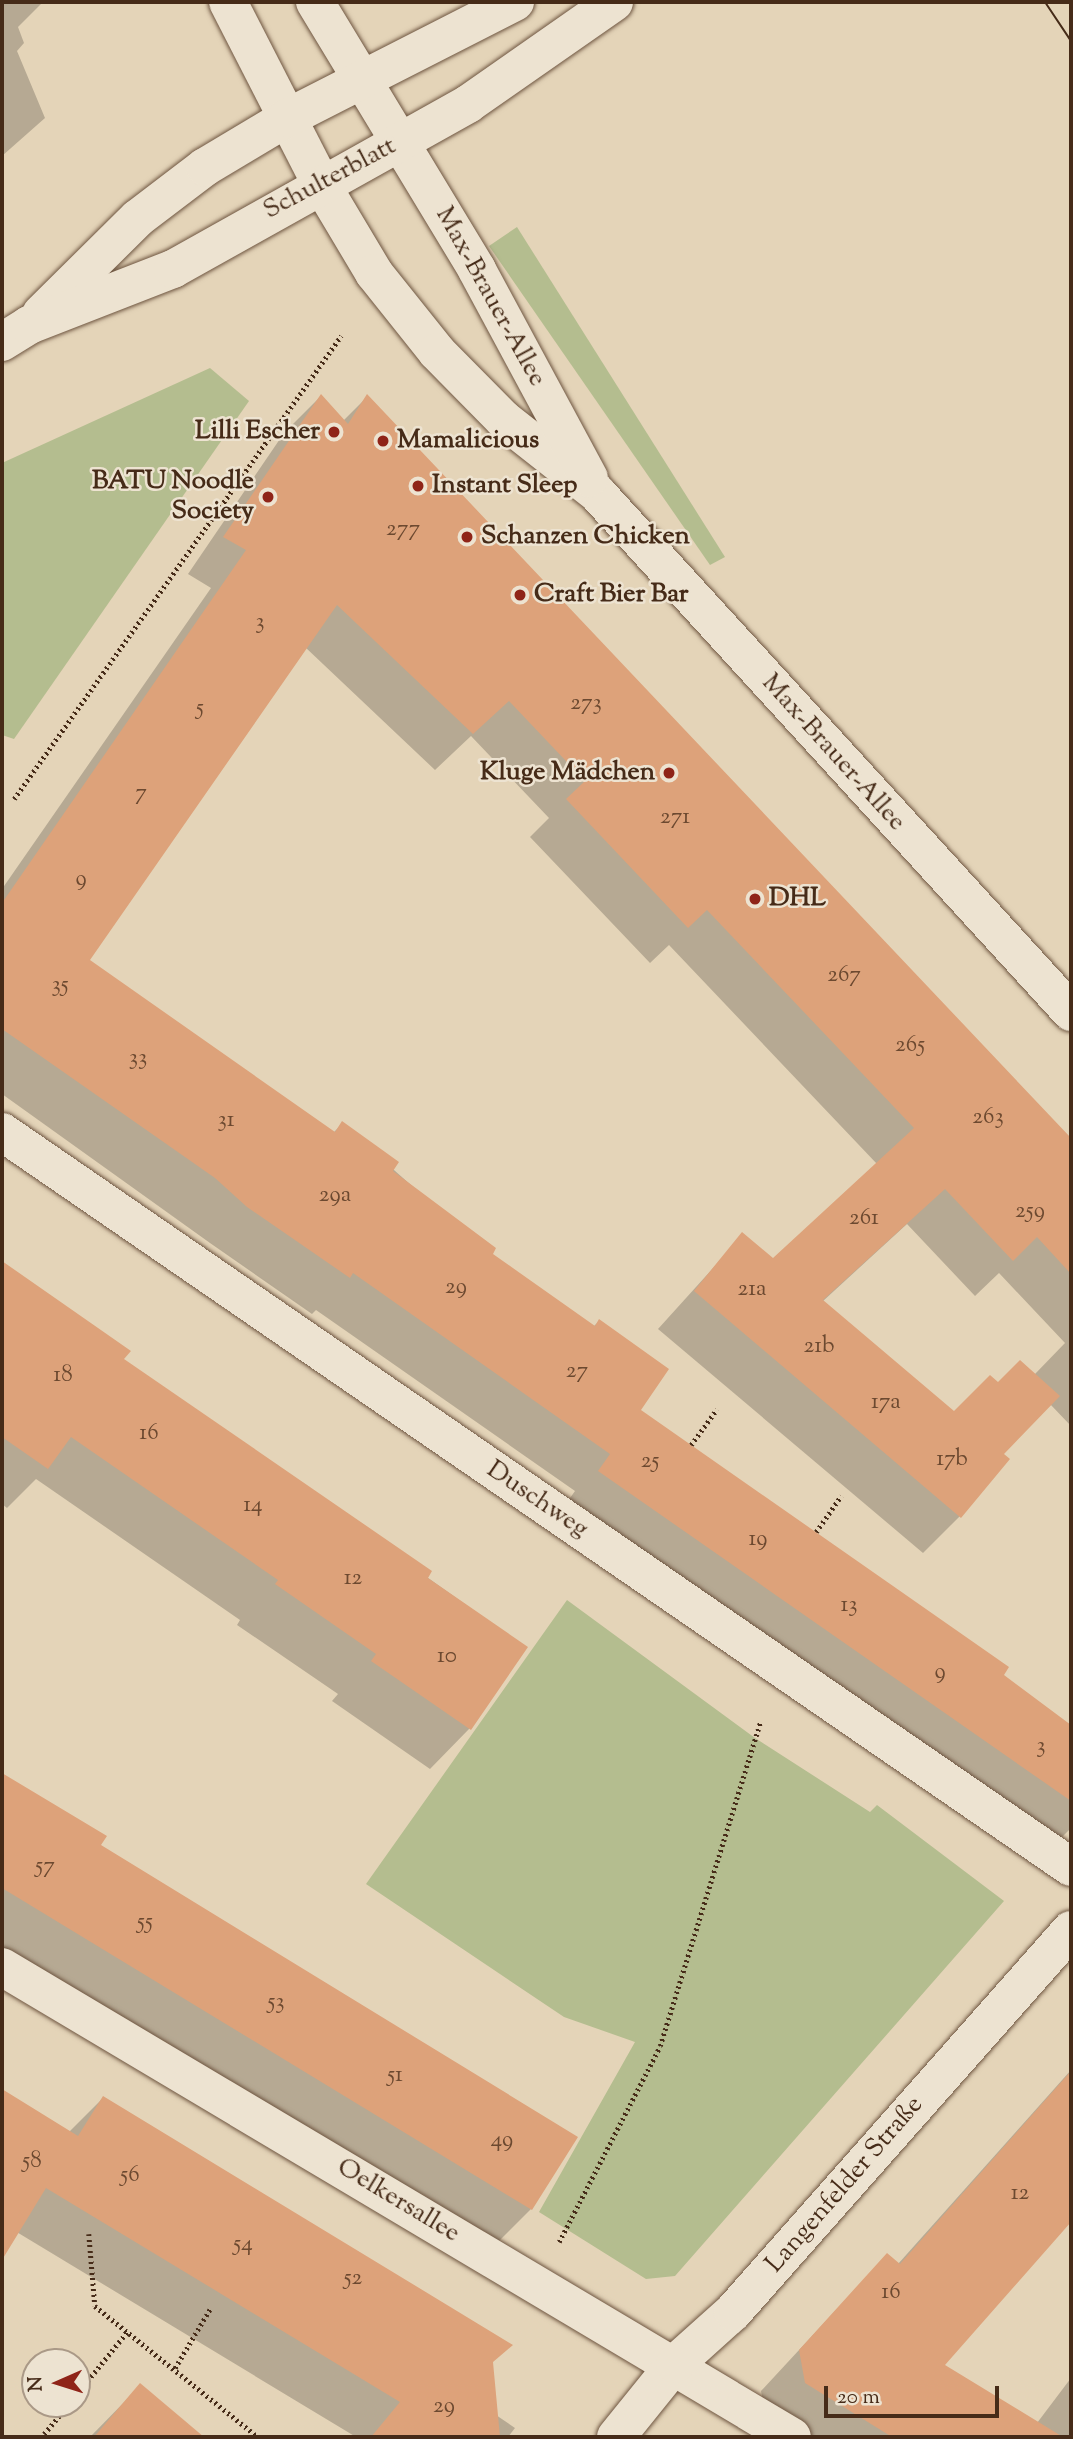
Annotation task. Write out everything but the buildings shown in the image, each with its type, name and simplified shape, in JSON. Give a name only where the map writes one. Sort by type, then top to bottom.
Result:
[{"type":"street","name":"Max-Brauer-Allee","points":[[228,2],[321,184],[374,273],[436,352],[503,419],[597,493],[1071,1012]]},
{"type":"street","name":"Max-Brauer-Allee","points":[[316,2],[477,270],[597,493]]},
{"type":"street","name":"Schulterblatt","points":[[15,334],[138,218],[205,167],[287,118],[515,2]]},
{"type":"street","name":"Schulterblatt","points":[[15,334],[173,269],[468,104],[614,2]]},
{"type":"street","name":"Duschweg","points":[[2,1132],[1071,1867]]},
{"type":"street","name":"Langenfelder Straße","points":[[616,2437],[675,2364],[733,2312],[1071,1930]]},
{"type":"street","name":"Oelkersallee","points":[[2,1967],[675,2364],[792,2437]]},
{"type":"path","points":[[14,799],[341,336]]},
{"type":"path","points":[[691,1445],[717,1409]]},
{"type":"path","points":[[816,1532],[841,1496]]},
{"type":"path","points":[[559,2243],[660,2046],[760,1723]]},
{"type":"path","points":[[89,2234],[95,2306],[258,2437]]},
{"type":"path","points":[[175,2368],[210,2309]]},
{"type":"path","points":[[91,2377],[127,2332]]},
{"type":"path","points":[[44,2434],[57,2418]]},
{"type":"green space","points":[[517,227],[725,557],[710,565],[489,246]]},
{"type":"green space","points":[[210,368],[249,401],[14,739],[2,735],[2,463]]},
{"type":"green space","points":[[567,1600],[755,1738],[870,1812],[877,1805],[1004,1901],[675,2276],[646,2279],[539,2212],[635,2042],[564,2017],[366,1884]]},
{"type":"tram line","points":[[1045,2],[1071,41]]},
{"type":"place","name":"Lilli Escher","points":[[334,432]]},
{"type":"place","name":"Mamalicious","points":[[383,441]]},
{"type":"place","name":"Instant Sleep","points":[[418,486]]},
{"type":"place","name":"BATU Noodle Society","points":[[268,497]]},
{"type":"place","name":"Schanzen Chicken","points":[[467,537]]},
{"type":"place","name":"Craft Bier Bar","points":[[520,595]]},
{"type":"place","name":"Kluge Mädchen","points":[[669,773]]},
{"type":"place","name":"DHL","points":[[755,899]]}]
